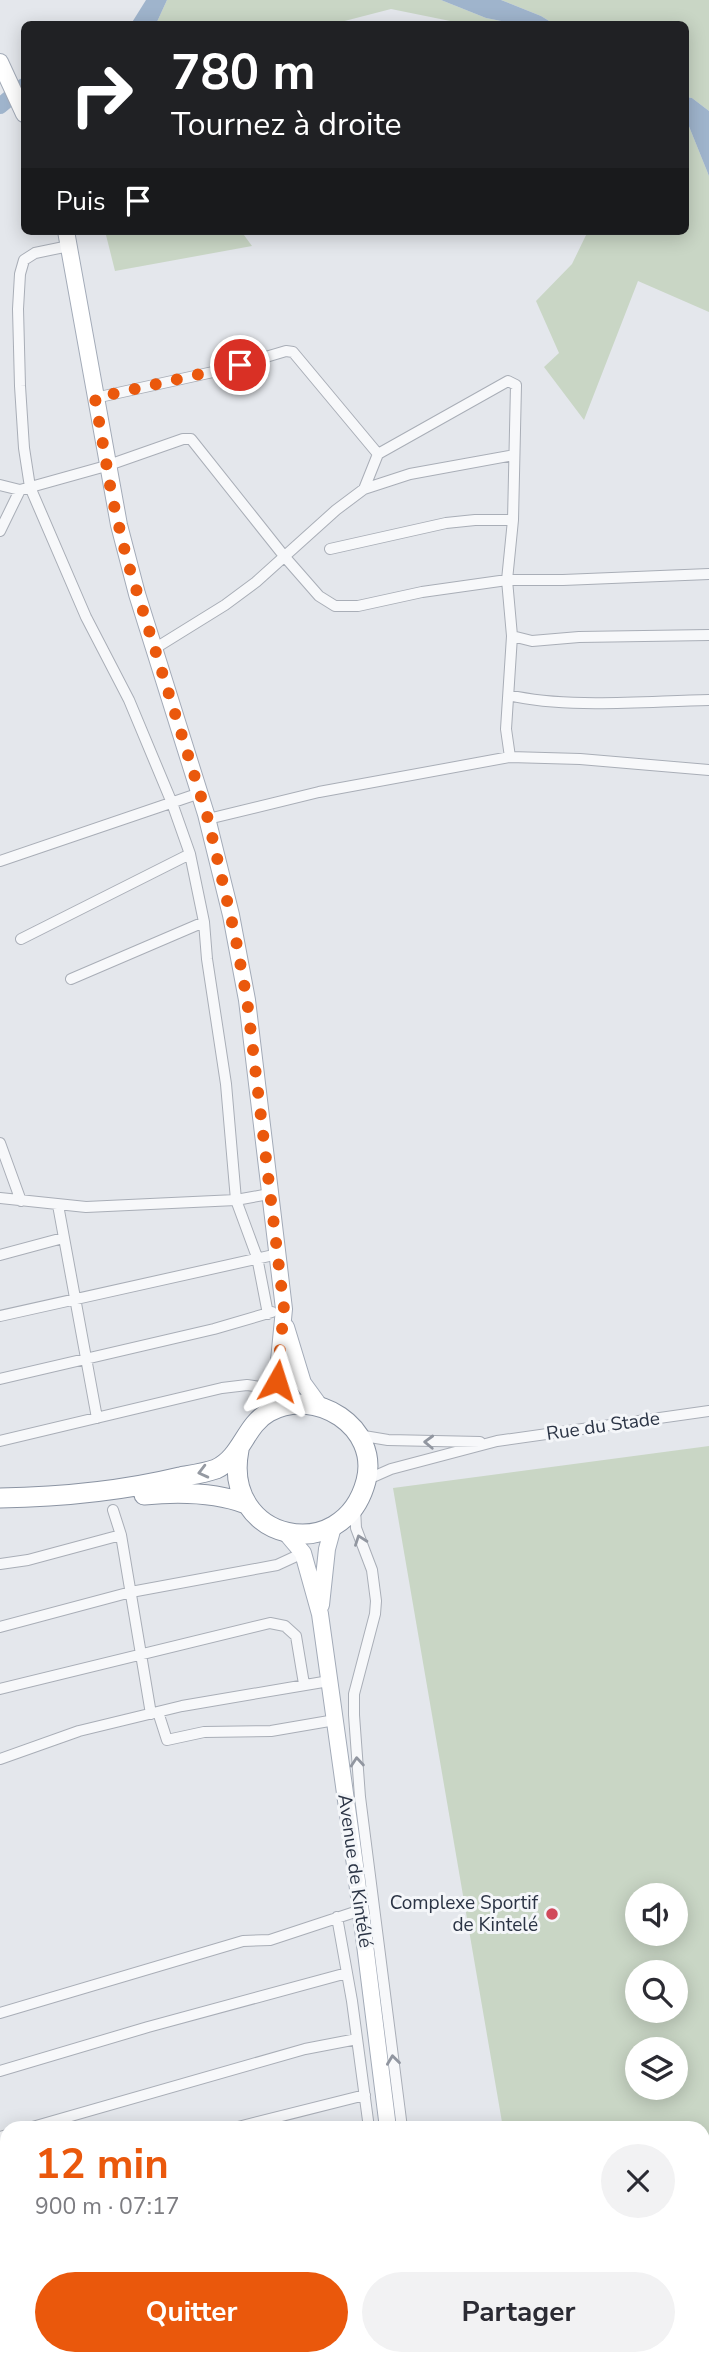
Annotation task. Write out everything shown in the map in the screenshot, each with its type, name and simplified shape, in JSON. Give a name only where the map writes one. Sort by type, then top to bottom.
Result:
[{"type":"highway","points":[[284,1405],[319,1405],[341,1417],[358,1435],[367,1465],[366,1480],[355,1507],[333,1527],[318,1533],[286,1533],[257,1517],[246,1504],[237,1478],[239,1450],[250,1428],[268,1412],[284,1405]]},
{"type":"highway","points":[[0,1498],[68,1494],[162,1482],[216,1468],[239,1450]]},
{"type":"highway","points":[[0,1507],[55,1505],[163,1494],[221,1497],[246,1504]]},
{"type":"main road","points":[[1,66],[21,108]]},
{"type":"main road","points":[[68,238],[106,466],[127,560],[208,819],[231,915],[247,1000],[278,1254],[275,1389],[268,1412]]},
{"type":"main road","points":[[278,1314],[300,1376],[319,1405]]},
{"type":"main road","name":"Avenue de Kintélé","points":[[320,1614],[327,1549],[333,1527]]},
{"type":"main road","name":"Avenue de Kintélé","points":[[286,1533],[303,1553],[320,1614],[387,2121]]},
{"type":"street","points":[[0,1380],[278,1314],[236,1200],[226,1084],[204,922],[190,854],[129,700],[25,489],[18,309],[20,274],[24,260],[68,238]]},
{"type":"street","points":[[95,398],[222,370],[286,351],[293,352],[377,454]]},
{"type":"street","points":[[364,489],[377,454],[508,381],[516,385],[513,520],[507,580],[512,636],[506,729],[510,757]]},
{"type":"street","points":[[0,485],[25,489],[106,466],[183,439],[191,439],[284,556],[319,596],[335,606],[358,606],[444,588],[507,580],[709,574]]},
{"type":"street","points":[[154,649],[225,605],[256,582],[336,510],[364,489],[398,477],[514,455]]},
{"type":"street","points":[[0,531],[25,489]]},
{"type":"street","points":[[330,549],[446,523],[513,520]]},
{"type":"street","points":[[512,636],[533,641],[614,636],[709,635]]},
{"type":"street","points":[[509,695],[576,702],[709,700]]},
{"type":"street","points":[[208,819],[319,792],[510,757],[580,759],[709,770]]},
{"type":"street","points":[[0,860],[200,793]]},
{"type":"street","points":[[21,939],[190,854]]},
{"type":"street","points":[[71,979],[204,922]]},
{"type":"street","points":[[0,1143],[21,1201]]},
{"type":"street","points":[[0,1198],[86,1207],[236,1200],[269,1194]]},
{"type":"street","points":[[58,1205],[97,1418]]},
{"type":"street","points":[[0,1255],[64,1238]]},
{"type":"street","points":[[0,1315],[278,1254]]},
{"type":"street","points":[[0,1441],[234,1386],[256,1385],[275,1389]]},
{"type":"street","name":"Rue du Stade","points":[[366,1480],[391,1469],[497,1441],[709,1411]]},
{"type":"street","name":"Rue du Stade","points":[[358,1435],[388,1440],[431,1442],[497,1441]]},
{"type":"street","points":[[355,1507],[356,1528],[372,1570],[376,1601],[354,1694],[354,1716],[363,1822],[401,2121]]},
{"type":"street","points":[[113,1510],[121,1535],[140,1654],[154,1713],[167,1740],[204,1732],[271,1731],[335,1720]]},
{"type":"street","points":[[0,1564],[121,1535]]},
{"type":"street","points":[[0,1627],[131,1592],[277,1564],[303,1553]]},
{"type":"street","points":[[0,1689],[270,1623],[285,1626],[296,1636],[304,1684]]},
{"type":"street","points":[[0,1759],[79,1731],[154,1713],[329,1681]]},
{"type":"street","points":[[0,2013],[243,1941],[270,1940],[361,1910]]},
{"type":"street","points":[[337,1917],[368,2121]]},
{"type":"street","points":[[0,2071],[148,2027],[347,1973]]},
{"type":"street","points":[[53,2121],[305,2049],[357,2039]]},
{"type":"street","points":[[262,2121],[365,2095]]},
{"type":"green space","points":[[167,0],[441,0],[486,18],[501,21],[450,21],[391,9],[345,21],[157,21]]},
{"type":"green space","points":[[501,0],[709,0],[709,111],[689,98],[689,21],[549,21]]},
{"type":"green space","points":[[689,126],[709,176],[709,312],[638,281],[584,420],[544,367],[559,353],[536,301],[572,264],[586,235],[689,235]]},
{"type":"green space","points":[[106,235],[244,235],[252,246],[115,271]]},
{"type":"green space","name":"Complexe Sportif de Kintelé","points":[[709,1446],[709,2121],[502,2121],[393,1488]]},
{"type":"water","points":[[146,0],[167,0],[157,21],[133,21]]},
{"type":"water","points":[[441,0],[501,0],[549,21],[501,21],[486,18]]},
{"type":"water","points":[[689,98],[709,111],[709,176],[689,126]]},
{"type":"waterway","points":[[0,106],[21,88]]},
{"type":"place","name":"Complexe Sportif de Kintelé","points":[[552,1914]]},
{"type":"route","points":[[240,365],[95,398],[112,497],[127,560],[206,814],[240,955],[284,1309],[277,1381]]}]
